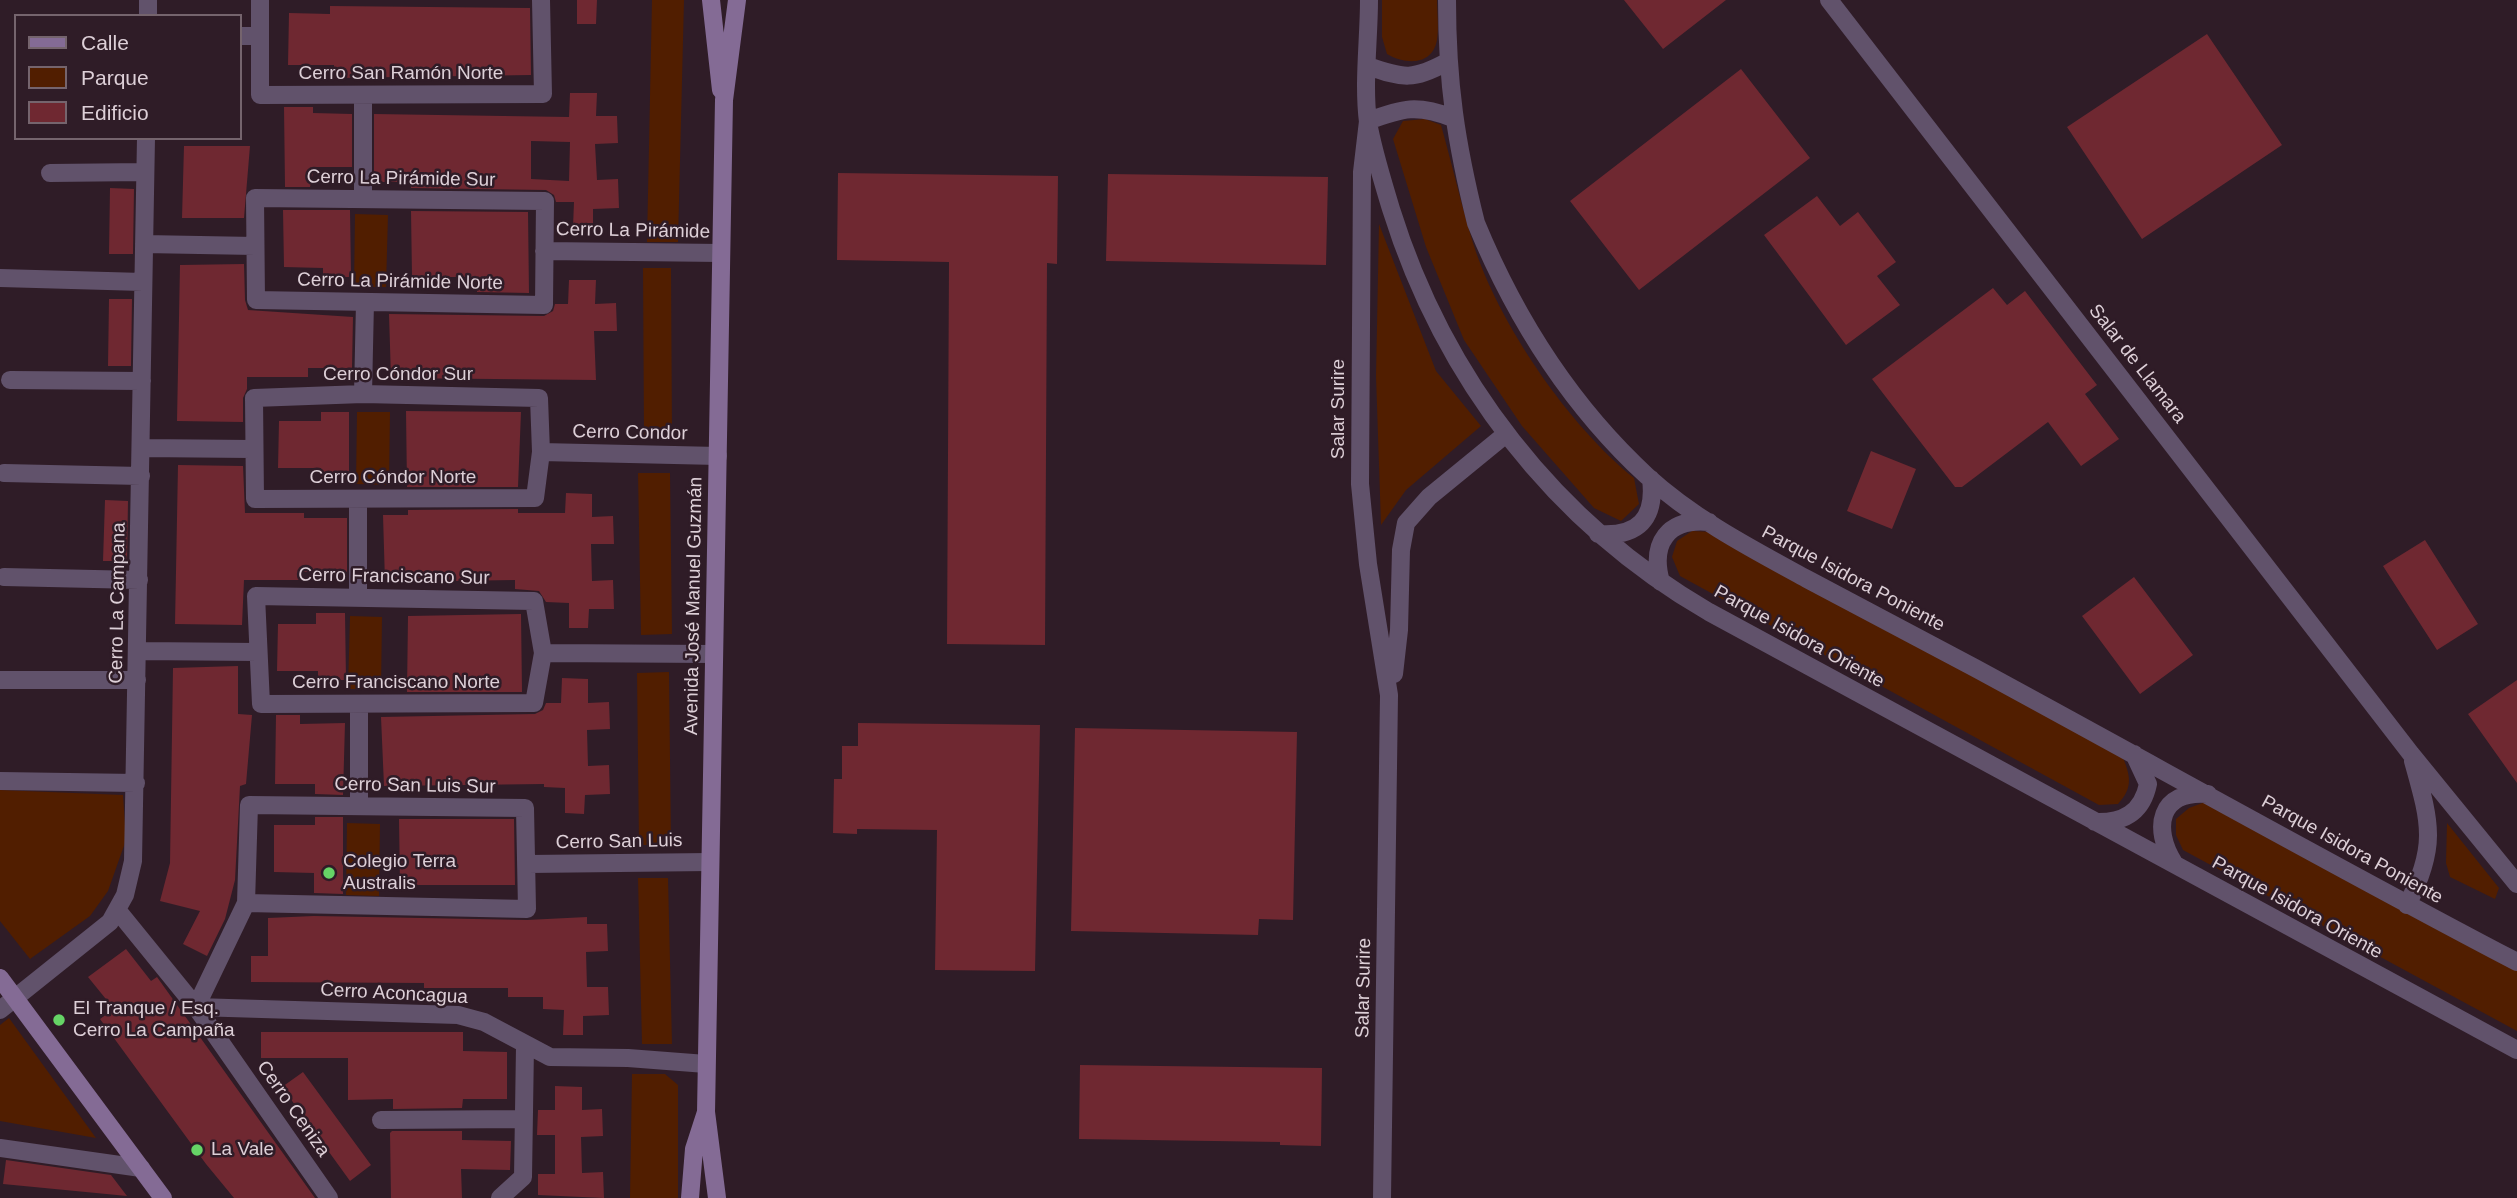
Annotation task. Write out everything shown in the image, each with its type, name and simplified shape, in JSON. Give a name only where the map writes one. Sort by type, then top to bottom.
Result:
[{"type":"street","points":[[242,36],[259,36],[260,0]]},
{"type":"street","name":"Cerro San Ramón Norte","points":[[259,36],[260,95],[543,94],[541,0]]},
{"type":"street","name":"Avenida José Manuel Guzmán","points":[[711,0],[714,46],[724,100]]},
{"type":"street","name":"Avenida José Manuel Guzmán","points":[[717,1198],[715,1163],[706,1112],[706,1065],[724,100],[737,0]]},
{"type":"street","name":"Parque Isidora Oriente","points":[[1369,0],[1368,121],[1385,189],[1415,277],[1448,345],[1506,435],[1551,489],[1598,534],[1661,582],[1709,612],[2517,1050]]},
{"type":"street","name":"Parque Isidora Poniente","points":[[1447,0],[1447,62],[1453,118],[1476,223],[1523,322],[1581,406],[1651,479],[1709,522],[1755,551],[2517,962]]},
{"type":"street","name":"Salar de Llamara","points":[[1829,0],[2411,754],[2517,884]]},
{"type":"street","points":[[1368,66],[1408,77],[1419,76],[1447,62]]},
{"type":"street","points":[[363,95],[363,199]]},
{"type":"street","points":[[1368,121],[1411,108],[1429,109],[1453,118]]},
{"type":"street","name":"Salar Surire","points":[[1368,121],[1361,216],[1360,462],[1366,551],[1390,695]]},
{"type":"street","name":"Cerro La Campana","points":[[0,1010],[99,932],[118,911],[133,861],[146,140]]},
{"type":"street","points":[[50,173],[145,172]]},
{"type":"street","name":"Cerro La Pirámide Sur","points":[[254,246],[255,198],[545,201],[544,251]]},
{"type":"street","points":[[144,244],[254,246]]},
{"type":"street","name":"Cerro La Pirámide Norte","points":[[254,246],[256,300],[365,302],[544,305],[544,251]]},
{"type":"street","name":"Cerro La Pirámide","points":[[544,251],[722,253]]},
{"type":"street","points":[[0,278],[143,282]]},
{"type":"street","points":[[363,394],[365,302]]},
{"type":"street","points":[[10,380],[142,381]]},
{"type":"street","name":"Cerro Cóndor Sur","points":[[252,449],[254,398],[363,394],[539,398],[541,452]]},
{"type":"street","name":"Salar Surire","points":[[1382,1198],[1390,695],[1397,650],[1401,550],[1406,523],[1429,497],[1506,435]]},
{"type":"street","points":[[141,448],[252,449]]},
{"type":"street","name":"Cerro Cóndor Norte","points":[[252,449],[255,499],[535,498],[541,452]]},
{"type":"street","name":"Cerro Condor","points":[[541,452],[718,456]]},
{"type":"street","points":[[4,473],[141,476]]},
{"type":"street","points":[[1598,534],[1621,534],[1640,525],[1651,505],[1651,479]]},
{"type":"street","points":[[358,500],[358,597]]},
{"type":"street","points":[[1661,582],[1657,557],[1667,533],[1684,522],[1709,522]]},
{"type":"street","points":[[4,577],[139,580]]},
{"type":"street","name":"Cerro Franciscano Sur","points":[[258,652],[256,596],[534,601],[543,653]]},
{"type":"street","points":[[138,651],[258,652]]},
{"type":"street","name":"Cerro Franciscano Norte","points":[[258,652],[261,704],[359,706],[534,703],[543,653]]},
{"type":"street","points":[[543,653],[714,654]]},
{"type":"street","points":[[0,680],[137,680]]},
{"type":"street","points":[[359,706],[359,806]]},
{"type":"street","points":[[2095,822],[2121,820],[2140,806],[2148,784],[2134,754]]},
{"type":"street","name":"Salar de Llamara","points":[[2407,905],[2420,880],[2429,845],[2425,804],[2411,754]]},
{"type":"street","points":[[0,781],[136,783]]},
{"type":"street","points":[[2176,866],[2161,836],[2164,814],[2178,798],[2196,793],[2208,794]]},
{"type":"street","name":"Cerro San Luis Sur","points":[[246,903],[249,805],[525,808],[528,864]]},
{"type":"street","name":"Cerro San Luis","points":[[528,864],[710,862]]},
{"type":"street","points":[[196,1007],[246,903],[527,909],[528,864]]},
{"type":"street","name":"Cerro Ceniza","points":[[118,911],[196,1007],[329,1198]]},
{"type":"street","points":[[0,978],[163,1198]]},
{"type":"street","name":"Cerro Aconcagua","points":[[196,1007],[458,1015],[485,1022],[540,1054],[562,1059],[628,1058],[706,1065]]},
{"type":"street","points":[[500,1198],[523,1177],[525,1046]]},
{"type":"street","name":"Avenida José Manuel Guzmán","points":[[690,1198],[694,1149],[706,1112]]},
{"type":"street","points":[[381,1120],[523,1119]]},
{"type":"street","points":[[0,1148],[141,1168]]},
{"type":"green space","points":[[652,0],[684,0],[678,242],[647,242]]},
{"type":"green space","points":[[1382,0],[1437,0],[1437,40],[1429,55],[1423,59],[1409,61],[1387,54],[1382,37]]},
{"type":"green space","points":[[1425,119],[1441,125],[1484,274],[1518,339],[1538,371],[1585,431],[1634,478],[1639,504],[1621,521],[1594,508],[1522,426],[1464,340],[1426,247],[1393,139],[1403,121]]},
{"type":"green space","points":[[355,214],[388,215],[386,287],[354,287]]},
{"type":"green space","points":[[1379,224],[1436,371],[1481,426],[1406,490],[1381,525],[1376,376]]},
{"type":"green space","points":[[643,268],[671,268],[672,436],[644,435]]},
{"type":"green space","points":[[357,412],[390,412],[389,485],[356,484]]},
{"type":"green space","points":[[638,473],[670,473],[672,634],[641,635]]},
{"type":"green space","points":[[1692,531],[1712,532],[2122,755],[2129,781],[2123,798],[2118,804],[2099,805],[1680,576],[1672,557],[1677,541]]},
{"type":"green space","points":[[350,616],[382,617],[381,689],[348,689]]},
{"type":"green space","points":[[669,672],[671,845],[639,845],[637,673]]},
{"type":"green space","points":[[0,790],[123,795],[126,840],[108,891],[90,916],[30,959],[0,921]]},
{"type":"green space","points":[[2205,802],[2517,970],[2517,1031],[2183,850],[2176,835],[2176,819],[2189,808]]},
{"type":"green space","points":[[347,823],[380,824],[379,896],[346,895]]},
{"type":"green space","points":[[2447,823],[2499,888],[2495,899],[2450,877],[2446,863]]},
{"type":"green space","points":[[638,878],[668,878],[672,1044],[642,1044]]},
{"type":"green space","points":[[9,1018],[96,1138],[0,1121],[0,1025]]},
{"type":"green space","points":[[632,1074],[665,1074],[678,1085],[678,1198],[630,1198]]},
{"type":"building","points":[[577,0],[597,0],[596,24],[577,24]]},
{"type":"building","points":[[1624,0],[1726,0],[1663,49]]},
{"type":"building","points":[[330,6],[530,8],[531,75],[334,78],[334,65],[288,65],[289,13],[330,14]]},
{"type":"building","points":[[2207,34],[2282,145],[2142,239],[2067,127]]},
{"type":"building","points":[[1741,69],[1810,158],[1639,290],[1570,201]]},
{"type":"building","points":[[570,93],[597,93],[596,116],[617,116],[618,143],[595,144],[597,180],[618,179],[619,208],[593,209],[593,228],[573,227],[574,202],[556,202],[554,195],[546,190],[411,188],[411,182],[374,182],[374,114],[569,117]],"holes":[[[531,141],[570,142],[569,181],[531,179]]]},
{"type":"building","points":[[284,107],[313,107],[313,113],[352,114],[352,167],[314,167],[310,187],[285,187]]},
{"type":"building","points":[[184,146],[250,146],[244,218],[182,218]]},
{"type":"building","points":[[838,173],[1058,176],[1057,264],[1047,263],[1045,645],[947,644],[949,262],[837,260]]},
{"type":"building","points":[[1108,174],[1328,177],[1326,265],[1106,261]]},
{"type":"building","points":[[110,188],[134,189],[133,254],[109,254]]},
{"type":"building","points":[[1817,196],[1840,226],[1858,212],[1896,262],[1877,276],[1900,305],[1846,345],[1764,235]]},
{"type":"building","points":[[283,210],[350,210],[351,277],[323,277],[323,268],[284,267]]},
{"type":"building","points":[[411,211],[528,212],[529,293],[477,292],[477,277],[412,277]]},
{"type":"building","points":[[244,264],[245,300],[248,310],[353,317],[352,368],[308,368],[308,377],[247,377],[247,389],[243,398],[243,422],[177,421],[180,265]]},
{"type":"building","points":[[569,280],[596,280],[595,304],[616,303],[617,331],[594,331],[596,380],[391,378],[389,314],[544,316],[553,311],[555,304],[568,304]]},
{"type":"building","points":[[1993,288],[2007,305],[2025,291],[2097,385],[2085,394],[2119,439],[2081,466],[2048,422],[1962,487],[1955,487],[1872,379]]},
{"type":"building","points":[[109,299],[132,299],[131,366],[108,366]]},
{"type":"building","points":[[406,411],[521,412],[518,487],[407,487]]},
{"type":"building","points":[[321,412],[349,412],[349,481],[321,481],[321,468],[278,468],[279,421],[321,421]]},
{"type":"building","points":[[1871,451],[1916,469],[1892,529],[1847,511]]},
{"type":"building","points":[[178,465],[243,466],[245,513],[304,513],[304,518],[347,518],[347,572],[299,572],[299,580],[244,580],[242,625],[175,624]]},
{"type":"building","points":[[566,493],[592,494],[592,517],[613,516],[614,544],[591,544],[592,581],[613,580],[614,609],[589,609],[588,628],[569,628],[569,603],[546,602],[539,591],[515,589],[515,580],[385,582],[383,515],[408,515],[408,510],[518,509],[518,513],[565,513]]},
{"type":"building","points":[[105,500],[128,501],[127,561],[103,561]]},
{"type":"building","points":[[2425,540],[2478,624],[2437,650],[2383,566]]},
{"type":"building","points":[[2134,577],[2193,655],[2140,694],[2082,616]]},
{"type":"building","points":[[316,613],[345,613],[346,680],[318,680],[318,671],[277,671],[278,624],[316,624]]},
{"type":"building","points":[[521,614],[522,692],[407,692],[408,616]]},
{"type":"building","points":[[238,666],[238,714],[252,715],[246,784],[240,786],[235,880],[225,919],[207,956],[183,944],[200,911],[160,901],[170,863],[173,668]]},
{"type":"building","points":[[562,678],[588,679],[588,703],[609,702],[610,729],[587,730],[588,766],[609,765],[610,794],[585,795],[584,814],[565,813],[565,788],[544,787],[544,784],[384,786],[381,717],[535,714],[543,710],[546,703],[561,703]]},
{"type":"building","points":[[2517,680],[2517,783],[2468,714]]},
{"type":"building","points":[[276,715],[300,715],[300,724],[345,723],[343,795],[315,794],[315,784],[275,784]]},
{"type":"building","points":[[858,723],[1040,725],[1035,971],[935,970],[937,830],[857,829],[857,834],[833,833],[834,779],[842,779],[842,746],[858,746]]},
{"type":"building","points":[[1075,728],[1297,732],[1293,920],[1259,919],[1258,935],[1071,931]]},
{"type":"building","points":[[315,817],[343,817],[343,894],[314,893],[314,873],[274,872],[274,825],[315,825]]},
{"type":"building","points":[[399,819],[514,819],[515,885],[400,885]]},
{"type":"building","points":[[314,916],[527,920],[587,917],[587,924],[607,924],[608,951],[586,952],[587,987],[608,987],[609,1015],[583,1016],[583,1035],[563,1035],[564,1010],[543,1009],[543,997],[508,997],[508,988],[424,988],[424,983],[251,982],[251,956],[268,956],[268,918]]},
{"type":"building","points":[[126,949],[151,981],[157,977],[315,1198],[234,1198],[206,1164],[100,1019],[114,1009],[88,977]]},
{"type":"building","points":[[261,1032],[463,1032],[463,1051],[507,1052],[507,1099],[463,1099],[462,1108],[393,1109],[393,1099],[348,1100],[348,1058],[261,1058]]},
{"type":"building","points":[[1080,1065],[1322,1068],[1321,1146],[1280,1145],[1280,1142],[1079,1139]]},
{"type":"building","points":[[303,1072],[371,1165],[350,1181],[282,1087]]},
{"type":"building","points":[[555,1086],[582,1087],[582,1110],[602,1109],[603,1136],[581,1137],[582,1173],[603,1172],[604,1198],[538,1195],[538,1174],[555,1174],[555,1135],[537,1135],[538,1110],[555,1110]]},
{"type":"building","points":[[392,1131],[462,1131],[462,1140],[511,1141],[510,1170],[461,1169],[462,1198],[391,1198]]},
{"type":"building","points":[[6,1160],[111,1175],[127,1196],[3,1184]]},
{"type":"place","name":"Colegio Terra Australis","points":[[329,873]]},
{"type":"place","name":"El Tranque / Esq. Cerro La Campaña","points":[[59,1020]]},
{"type":"place","name":"La Vale","points":[[197,1150]]}]
